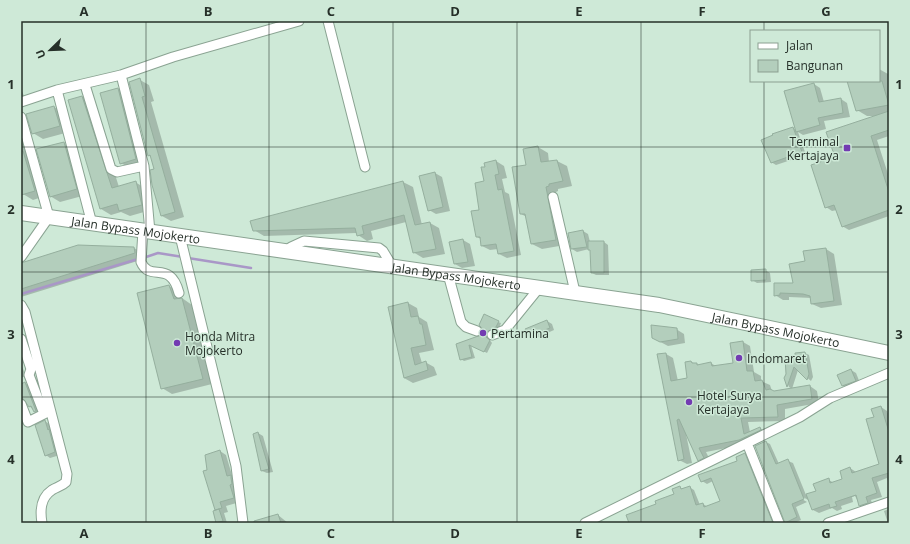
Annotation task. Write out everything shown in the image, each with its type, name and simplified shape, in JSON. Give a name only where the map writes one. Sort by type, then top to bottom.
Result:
[{"type":"highway","name":"Jalan Bypass Mojokerto","points":[[21,213],[538,288],[575,292],[688,310],[889,353]]},
{"type":"street","points":[[21,102],[57,90],[85,85],[121,75],[174,57],[299,21]]},
{"type":"street","points":[[328,21],[365,167]]},
{"type":"street","points":[[121,75],[144,166],[147,231],[142,252],[142,262],[148,270],[172,276],[179,293]]},
{"type":"street","points":[[85,85],[111,169],[117,172],[144,166]]},
{"type":"street","points":[[57,90],[92,224]]},
{"type":"street","points":[[21,117],[49,217],[21,256]]},
{"type":"street","points":[[553,196],[575,292]]},
{"type":"street","points":[[180,236],[236,466],[244,523]]},
{"type":"street","points":[[448,274],[461,322],[466,327],[476,331]]},
{"type":"street","points":[[492,336],[505,330],[538,288]]},
{"type":"street","points":[[21,305],[25,312],[67,474],[66,482],[52,490],[43,498],[41,511],[42,523]]},
{"type":"street","points":[[21,339],[31,369],[25,377],[44,414],[28,422],[21,404]]},
{"type":"street","points":[[585,523],[800,417],[830,398],[889,373]]},
{"type":"street","points":[[749,448],[778,523]]},
{"type":"street","points":[[833,522],[889,502]]},
{"type":"building","points":[[140,78],[145,96],[142,97],[175,212],[161,216],[152,185],[150,170],[154,169],[150,155],[148,156],[129,82]]},
{"type":"building","points":[[882,81],[889,105],[856,111],[847,82]]},
{"type":"building","points":[[814,83],[819,102],[841,98],[843,113],[818,118],[820,125],[796,132],[784,91]]},
{"type":"building","points":[[118,88],[136,159],[120,164],[100,93]]},
{"type":"building","points":[[82,96],[112,188],[136,181],[142,205],[119,211],[117,204],[100,209],[68,100]]},
{"type":"building","points":[[54,106],[60,126],[32,134],[26,114]]},
{"type":"building","points":[[889,111],[889,130],[871,136],[889,192],[889,210],[842,227],[834,205],[825,208],[811,165],[835,157],[826,132]]},
{"type":"building","points":[[793,127],[802,152],[771,163],[761,140],[773,135],[772,134]]},
{"type":"building","points":[[64,142],[77,189],[50,197],[36,149]]},
{"type":"building","points":[[538,146],[541,162],[557,160],[563,181],[549,184],[549,186],[546,187],[556,240],[531,244],[525,214],[520,214],[512,167],[526,165],[523,149]]},
{"type":"building","points":[[23,151],[35,191],[21,195],[21,152]]},
{"type":"building","points":[[496,160],[499,174],[495,175],[498,190],[502,189],[514,251],[498,254],[496,244],[481,246],[480,237],[476,237],[471,211],[479,210],[475,183],[484,181],[481,167],[485,167],[484,163]]},
{"type":"building","points":[[435,172],[443,207],[428,211],[419,176]]},
{"type":"building","points":[[403,181],[415,225],[430,222],[436,249],[413,253],[404,215],[362,226],[364,234],[357,236],[355,228],[253,231],[250,221]]},
{"type":"building","points":[[583,230],[587,247],[571,249],[568,233]]},
{"type":"building","points":[[463,239],[468,262],[454,264],[449,242]]},
{"type":"building","points":[[588,241],[604,241],[604,273],[591,273]]},
{"type":"building","points":[[78,245],[134,247],[135,253],[21,289],[21,263]]},
{"type":"building","points":[[826,248],[834,301],[811,304],[810,296],[803,294],[780,293],[780,295],[774,296],[774,283],[793,283],[789,264],[805,261],[803,251]]},
{"type":"building","points":[[766,269],[766,280],[751,281],[751,270]]},
{"type":"building","points":[[169,285],[174,299],[182,298],[203,379],[161,389],[137,293]]},
{"type":"building","points":[[408,302],[411,317],[418,316],[420,324],[422,324],[426,345],[411,348],[415,365],[426,361],[428,370],[404,378],[388,307]]},
{"type":"building","points":[[484,314],[499,321],[496,327],[487,332],[486,337],[490,340],[484,352],[469,345],[472,357],[460,360],[456,344],[481,335],[483,330],[479,325]]},
{"type":"building","points":[[547,320],[550,328],[529,336],[525,329]]},
{"type":"building","points":[[651,325],[677,328],[678,339],[660,342],[652,338]]},
{"type":"building","points":[[743,341],[747,371],[753,371],[755,381],[762,380],[766,390],[770,389],[774,391],[810,385],[812,399],[777,405],[778,417],[741,418],[744,434],[760,427],[761,430],[739,440],[699,448],[704,458],[698,461],[679,419],[677,420],[684,459],[678,461],[657,354],[666,353],[671,381],[687,378],[685,362],[691,361],[692,363],[697,363],[697,365],[711,362],[712,366],[733,363],[730,343]]},
{"type":"building","points":[[805,352],[809,374],[807,380],[794,367],[787,387],[784,378],[786,374],[785,357],[795,356],[795,353]]},
{"type":"building","points":[[851,369],[856,381],[842,386],[837,375]]},
{"type":"building","points":[[25,382],[36,411],[34,412],[31,406],[29,407],[21,396],[21,384]]},
{"type":"building","points":[[881,406],[889,432],[889,473],[872,478],[877,493],[866,497],[868,503],[859,506],[856,495],[835,502],[837,506],[830,508],[829,504],[812,510],[806,494],[816,491],[813,484],[829,478],[830,483],[842,479],[840,471],[850,467],[852,473],[879,464],[866,419],[874,417],[871,409]]},
{"type":"building","points":[[45,420],[55,452],[45,456],[35,425]]},
{"type":"building","points":[[258,432],[269,469],[261,471],[253,434]]},
{"type":"building","points":[[766,441],[776,464],[788,459],[804,499],[792,504],[797,517],[785,523],[755,446]]},
{"type":"building","points":[[220,450],[227,476],[231,475],[232,484],[230,485],[234,498],[220,502],[222,508],[215,510],[203,471],[207,470],[205,455]]},
{"type":"building","points":[[745,453],[773,523],[629,523],[626,515],[656,504],[655,501],[674,494],[672,489],[680,486],[681,489],[690,486],[696,505],[703,503],[704,507],[720,501],[711,478],[701,482],[698,475],[737,461],[736,457]]},
{"type":"building","points":[[219,509],[223,521],[216,523],[213,511]]},
{"type":"building","points":[[278,514],[281,523],[254,523],[254,521]]},
{"type":"waterway","points":[[143,258],[158,253],[183,257]]},
{"type":"waterway","points":[[188,258],[251,268]]},
{"type":"waterway","points":[[21,294],[138,259]]},
{"type":"tunnel","points":[[477,331],[492,335]]},
{"type":"place","name":"Terminal Kertajaya","points":[[847,148]]},
{"type":"place","name":"Pertamina","points":[[483,333]]},
{"type":"place","name":"Honda Mitra Mojokerto","points":[[177,343]]},
{"type":"place","name":"Indomaret","points":[[739,358]]},
{"type":"place","name":"Hotel Surya Kertajaya","points":[[689,402]]}]
